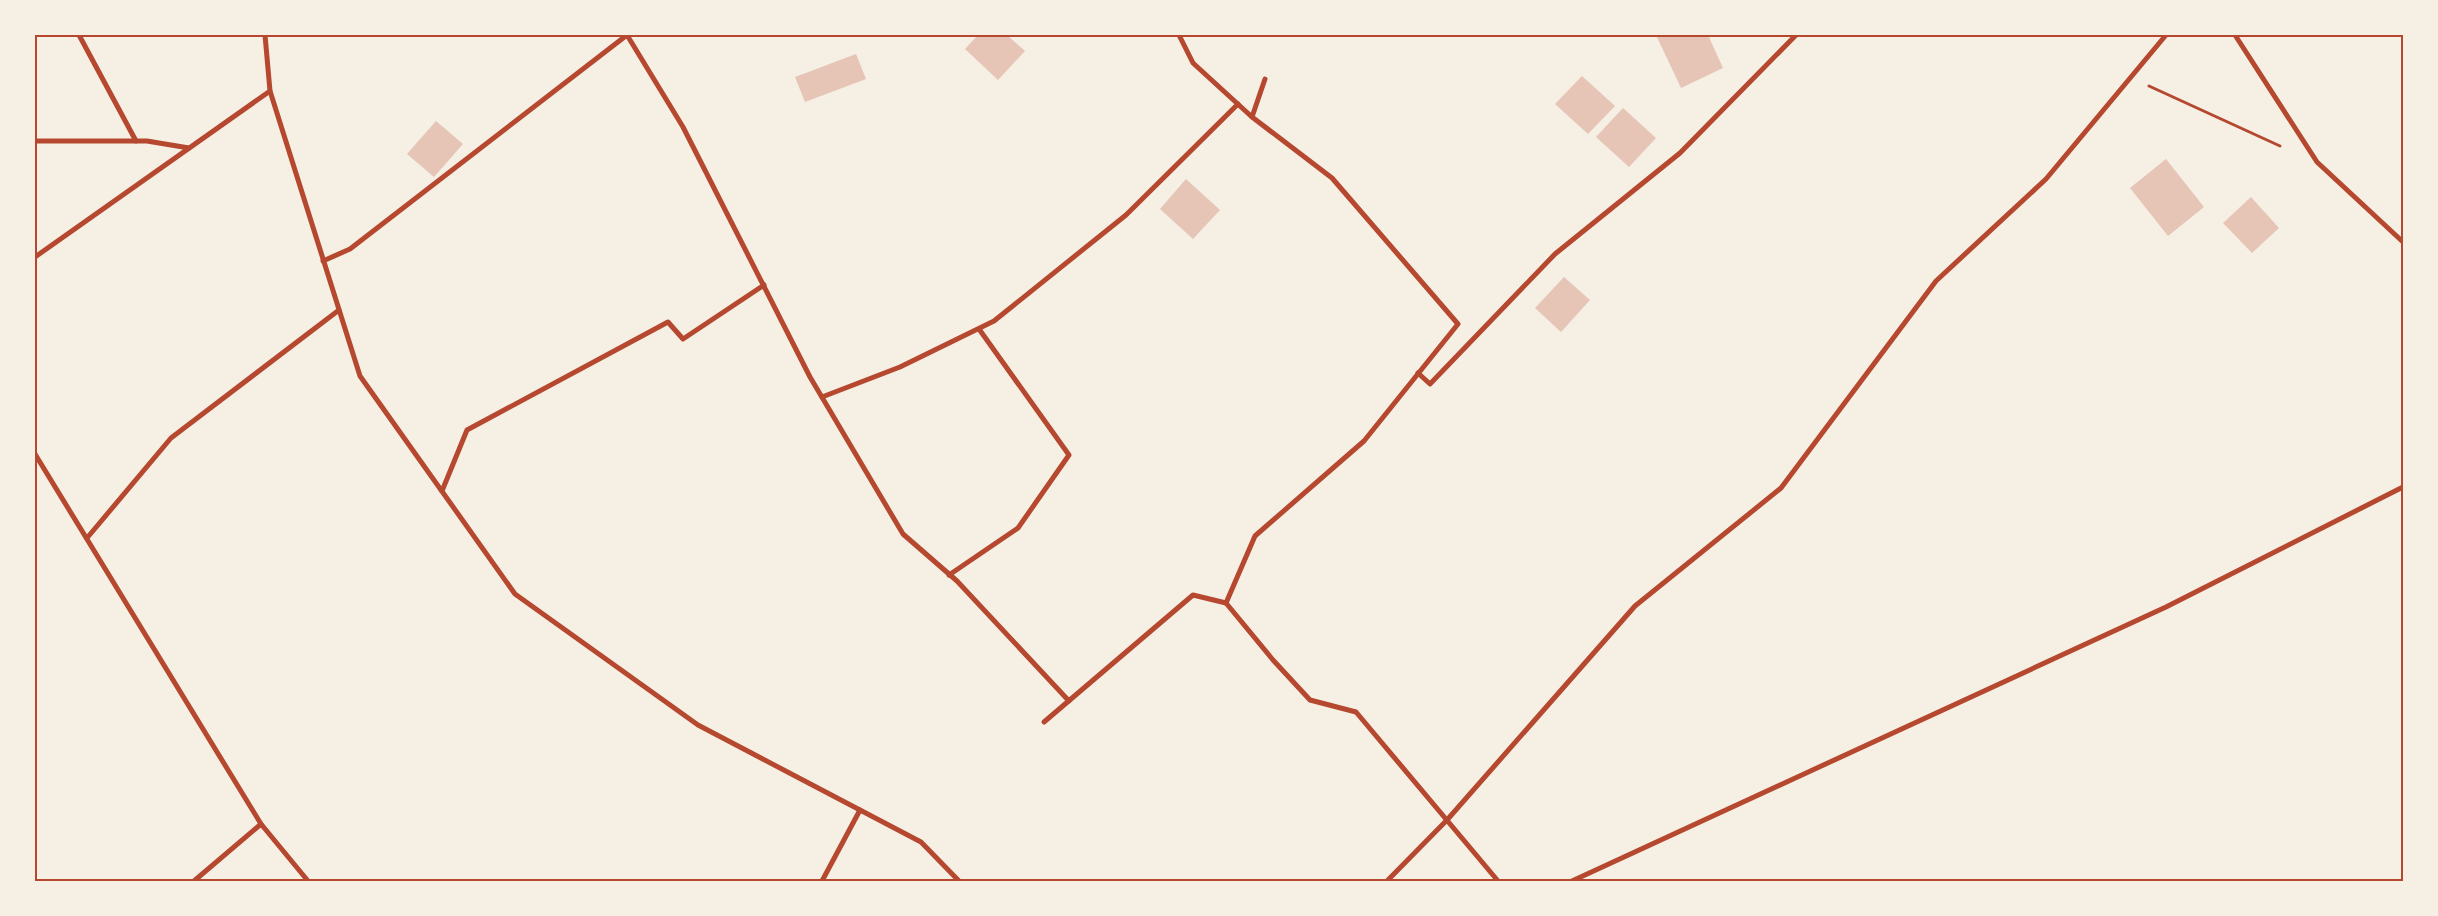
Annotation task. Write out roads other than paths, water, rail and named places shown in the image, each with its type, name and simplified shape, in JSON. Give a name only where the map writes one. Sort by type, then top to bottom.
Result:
[{"type":"street","points":[[80,35],[136,141]]},
{"type":"street","points":[[265,35],[270,91],[360,376],[515,594],[698,725],[921,842],[958,881]]},
{"type":"street","points":[[324,261],[350,249],[627,35],[683,127],[822,396],[903,534],[949,575],[1069,701]]},
{"type":"street","points":[[1179,35],[1193,63],[1252,117],[1332,178],[1458,324],[1364,441],[1255,536],[1226,603]]},
{"type":"street","points":[[1418,373],[1430,384],[1555,254],[1680,153],[1796,35]]},
{"type":"street","points":[[1387,881],[1447,820],[1635,606],[1781,488],[1936,281],[2046,179],[2166,35]]},
{"type":"street","points":[[2235,35],[2317,162],[2403,242]]},
{"type":"street","points":[[1252,117],[1265,79]]},
{"type":"street","points":[[35,257],[270,91]]},
{"type":"street","points":[[822,396],[900,367],[994,321],[1126,215],[1238,104]]},
{"type":"street","points":[[35,142],[136,141],[188,148]]},
{"type":"street","points":[[442,491],[467,430],[668,322],[683,339],[764,285]]},
{"type":"street","points":[[87,538],[171,438],[339,310]]},
{"type":"street","points":[[949,575],[1018,528],[1069,456],[979,328]]},
{"type":"street","points":[[35,454],[261,824],[308,881]]},
{"type":"street","points":[[1572,881],[2166,607],[2403,487]]},
{"type":"street","points":[[1044,722],[1193,595],[1226,603],[1273,660],[1310,700],[1356,712],[1498,881]]},
{"type":"street","points":[[822,881],[860,810]]},
{"type":"street","points":[[194,881],[261,824]]}]
